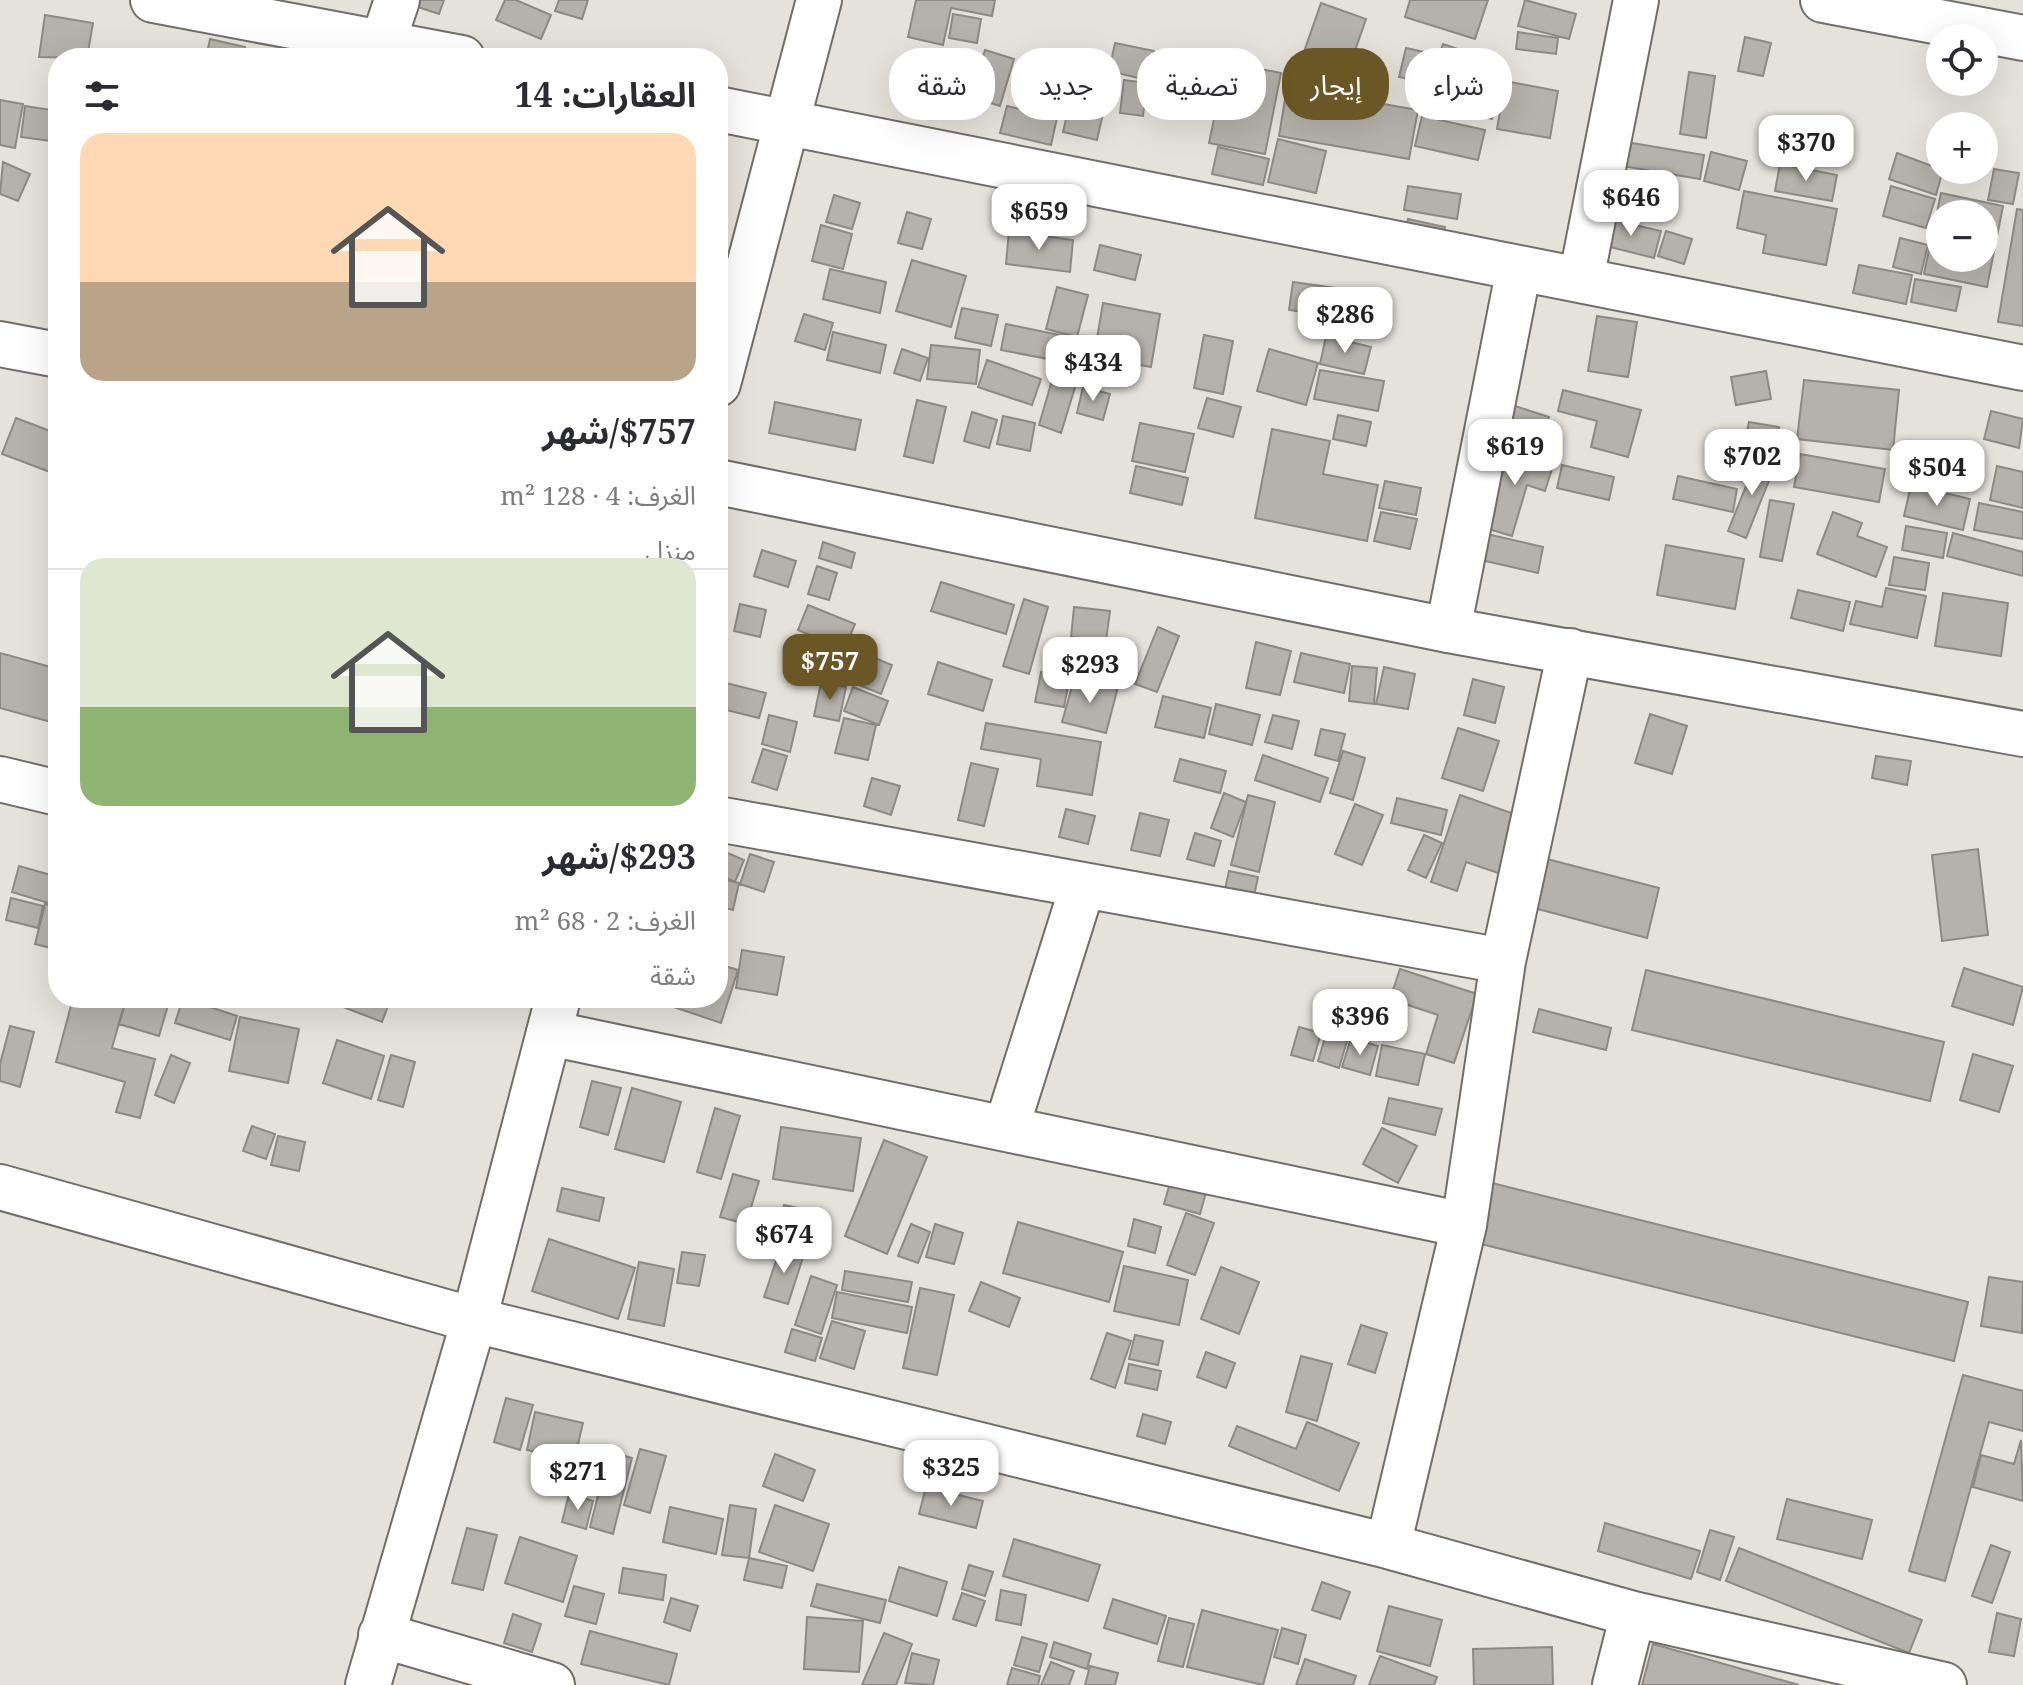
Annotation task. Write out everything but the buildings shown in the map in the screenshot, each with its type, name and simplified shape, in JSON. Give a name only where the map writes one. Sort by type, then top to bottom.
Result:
[{"type":"street","points":[[153,0],[413,48]]},
{"type":"street","points":[[383,42],[397,0]]},
{"type":"street","points":[[728,346],[819,0]]},
{"type":"street","points":[[1581,280],[1636,0]]},
{"type":"street","points":[[1823,0],[2023,38]]},
{"type":"street","points":[[728,111],[2023,368]]},
{"type":"street","points":[[1448,630],[1519,268]]},
{"type":"street","points":[[0,344],[48,353]]},
{"type":"street","points":[[728,484],[1448,630],[2023,734]]},
{"type":"street","points":[[1388,1546],[1464,1225],[1503,961],[1570,651]]},
{"type":"street","points":[[0,779],[48,791]]},
{"type":"street","points":[[728,821],[1503,961]]},
{"type":"street","points":[[1006,1129],[1083,885]]},
{"type":"street","points":[[368,1685],[474,1320],[554,1015],[1006,1129],[1464,1225]]},
{"type":"street","points":[[0,1187],[474,1320],[1388,1546],[1633,1614],[1944,1685]]},
{"type":"street","points":[[1615,1685],[1633,1614]]},
{"type":"street","points":[[381,1635],[552,1685]]}]
